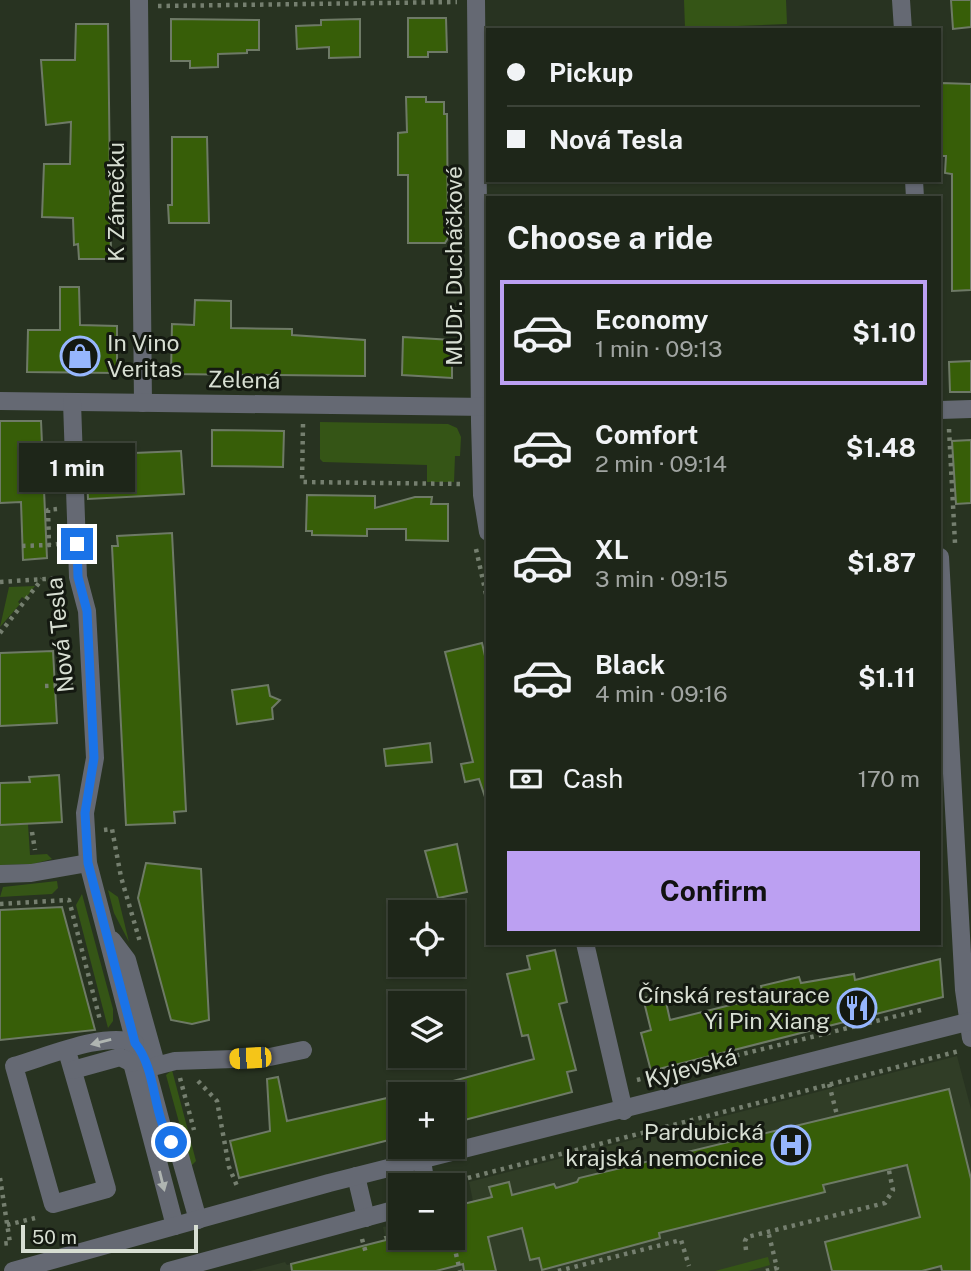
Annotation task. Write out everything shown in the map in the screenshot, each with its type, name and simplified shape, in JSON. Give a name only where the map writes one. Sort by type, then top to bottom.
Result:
[{"type":"street","points":[[901,0],[903,28]]},
{"type":"street","name":"MUDr. Ducháčkové","points":[[467,1],[484,407],[482,487],[486,517]]},
{"type":"street","name":"K Zámečku","points":[[143,403],[147,3]]},
{"type":"street","name":"Zelená","points":[[0,401],[484,407]]},
{"type":"street","name":"Nová Tesla","points":[[72,402],[78,577],[87,611],[94,758],[85,813],[88,863],[135,1043]]},
{"type":"street","points":[[941,410],[971,409]]},
{"type":"street","points":[[941,575],[967,1033]]},
{"type":"street","points":[[0,874],[41,872],[88,863]]},
{"type":"street","points":[[108,935],[127,960],[198,1220]]},
{"type":"street","points":[[584,945],[624,1111]]},
{"type":"street","name":"Kyjevská","points":[[13,1271],[356,1176],[624,1111],[967,1033]]},
{"type":"street","points":[[67,1051],[107,1189],[53,1204],[14,1066],[95,1043],[123,1038],[135,1043],[144,1059],[163,1129],[179,1154]]},
{"type":"street","points":[[135,1043],[132,1063],[175,1226]]},
{"type":"street","points":[[156,1066],[175,1061],[265,1058],[303,1050]]},
{"type":"street","points":[[73,1070],[120,1057],[132,1063]]},
{"type":"street","points":[[422,1161],[424,1173]]},
{"type":"street","points":[[356,1176],[366,1218]]},
{"type":"street","points":[[169,1271],[388,1212]]},
{"type":"path","points":[[147,3],[467,1]]},
{"type":"path","points":[[303,420],[302,482],[463,484]]},
{"type":"path","points":[[22,546],[49,545]]},
{"type":"path","points":[[0,582],[78,577]]},
{"type":"path","points":[[0,633],[42,579]]},
{"type":"path","points":[[112,830],[121,877]]},
{"type":"path","points":[[67,893],[102,1020],[90,1023],[95,1043]]},
{"type":"path","points":[[0,904],[69,900]]},
{"type":"path","points":[[465,1179],[829,1084],[967,1033]]},
{"type":"path","points":[[175,1061],[195,1134]]},
{"type":"path","points":[[175,1061],[188,1069],[218,1101],[235,1186]]},
{"type":"path","points":[[829,1084],[837,1115]]},
{"type":"path","points":[[746,1250],[745,1238],[885,1203],[893,1190],[887,1166]]},
{"type":"path","points":[[0,1178],[10,1243],[0,1244]]},
{"type":"path","points":[[8,1225],[35,1218]]},
{"type":"path","points":[[766,1271],[777,1268],[768,1231]]},
{"type":"path","points":[[362,1238],[366,1253]]},
{"type":"path","points":[[558,1271],[681,1240],[689,1266]]},
{"type":"path","points":[[455,1250],[460,1271]]},
{"type":"shaded area","name":"Pardubická krajská nemocnice","points":[[957,1056],[971,1109],[971,1271],[250,1271],[285,1262],[287,1265],[361,1246],[388,1247],[388,1250],[465,1250],[465,1203],[473,1201],[469,1182]]},
{"type":"shaded area","name":"Pardubická krajská nemocnice","points":[[388,1226],[388,1247],[383,1227]]},
{"type":"green space","points":[[684,0],[786,0],[787,24],[685,28]]},
{"type":"green space","points":[[320,422],[448,424],[457,428],[461,437],[460,456],[455,456],[454,482],[427,482],[427,465],[323,462],[320,459]]},
{"type":"green space","points":[[35,586],[25,599],[22,597],[18,602],[20,604],[0,627],[9,587]]},
{"type":"green space","points":[[28,824],[30,855],[47,854],[52,859],[33,864],[0,865],[0,825]]},
{"type":"green space","points":[[57,881],[58,888],[52,894],[0,897],[3,887]]},
{"type":"green space","points":[[108,890],[118,897],[129,942],[114,913]]},
{"type":"green space","points":[[82,894],[113,1009],[113,1021],[108,1028],[76,905]]},
{"type":"green space","points":[[172,1070],[196,1161],[191,1166],[166,1075]]},
{"type":"green space","points":[[768,1257],[770,1265],[748,1271],[715,1271]]},
{"type":"building","points":[[951,0],[971,0],[971,27],[953,29]]},
{"type":"building","points":[[408,18],[446,18],[447,52],[428,52],[428,57],[408,57]]},
{"type":"building","points":[[171,19],[259,20],[259,50],[218,54],[218,67],[190,68],[190,61],[171,61]]},
{"type":"building","points":[[360,19],[360,57],[329,58],[329,47],[297,49],[296,26],[321,25],[321,20]]},
{"type":"building","points":[[76,24],[108,24],[111,259],[79,259],[78,244],[74,245],[73,218],[42,217],[44,164],[70,164],[71,122],[46,125],[41,60],[75,60]]},
{"type":"building","points":[[941,83],[971,84],[971,290],[952,291],[952,174],[945,173],[946,156],[941,156]]},
{"type":"building","points":[[406,97],[426,97],[426,102],[444,102],[444,114],[447,114],[448,238],[445,243],[408,243],[408,175],[398,175],[398,133],[407,132]]},
{"type":"building","points":[[172,137],[207,137],[209,223],[169,223],[168,205],[172,205]]},
{"type":"building","points":[[60,287],[79,287],[80,325],[117,326],[117,373],[27,372],[28,330],[60,330]]},
{"type":"building","points":[[195,300],[231,301],[231,328],[292,329],[292,335],[365,340],[365,376],[171,374],[172,324],[194,325]]},
{"type":"building","points":[[403,337],[452,340],[452,378],[402,375]]},
{"type":"building","points":[[971,361],[971,392],[950,392],[949,362]]},
{"type":"building","points":[[0,421],[41,421],[47,558],[23,560],[21,502],[0,503]]},
{"type":"building","points":[[212,430],[284,431],[283,467],[212,466]]},
{"type":"building","points":[[971,440],[971,503],[956,504],[952,441]]},
{"type":"building","points":[[181,451],[184,494],[88,499],[86,455]]},
{"type":"building","points":[[307,495],[375,496],[375,508],[415,497],[432,497],[431,504],[448,504],[448,541],[406,540],[406,529],[367,529],[367,536],[312,535],[312,531],[306,531]]},
{"type":"building","points":[[172,533],[186,811],[174,812],[175,823],[126,825],[112,546],[118,546],[117,536]]},
{"type":"building","points":[[482,643],[486,660],[485,797],[479,779],[465,782],[461,764],[473,762],[445,652]]},
{"type":"building","points":[[53,651],[57,723],[0,726],[0,653]]},
{"type":"building","points":[[268,685],[270,696],[280,700],[272,708],[273,719],[237,724],[232,690]]},
{"type":"building","points":[[430,743],[432,762],[386,766],[384,749]]},
{"type":"building","points":[[59,775],[62,822],[0,825],[0,783],[30,782],[29,777]]},
{"type":"building","points":[[457,844],[467,892],[438,898],[425,851]]},
{"type":"building","points":[[146,863],[201,869],[209,1020],[192,1024],[171,1020],[138,898]]},
{"type":"building","points":[[62,907],[95,1030],[0,1040],[0,910]]},
{"type":"building","points":[[555,950],[567,1002],[559,1004],[576,1070],[567,1072],[572,1092],[465,1120],[465,1082],[453,1081],[534,1059],[528,1035],[522,1036],[507,974],[530,969],[527,956]]},
{"type":"building","points":[[940,959],[943,997],[651,1071],[641,1033],[651,1030],[643,998],[664,993],[670,1020],[763,997],[761,986],[799,977],[801,983],[854,974],[855,980]]},
{"type":"building","points":[[278,1077],[287,1121],[387,1098],[388,1140],[239,1178],[230,1141],[270,1131],[267,1079]]},
{"type":"building","points":[[949,1089],[971,1179],[971,1271],[942,1271],[941,1266],[922,1271],[832,1271],[825,1242],[920,1217],[907,1165],[823,1185],[825,1192],[659,1233],[660,1238],[542,1270],[539,1258],[530,1260],[522,1228],[488,1237],[496,1271],[464,1271],[463,1264],[436,1271],[292,1271],[291,1264],[386,1240],[385,1237],[388,1237],[388,1250],[465,1250],[465,1204],[492,1197],[489,1187],[509,1182],[512,1195],[554,1184],[556,1188],[577,1182],[579,1178]]},
{"type":"place","name":"In Vino Veritas","points":[[80,356]]},
{"type":"place","name":"Čínská restaurace Yi Pin Xiang","points":[[857,1008]]},
{"type":"place","name":"Pardubická krajská nemocnice","points":[[791,1145]]},
{"type":"route","points":[[77,544],[78,577],[87,611],[94,758],[85,813],[88,863],[135,1043],[141,1050],[163,1129],[171,1142]]}]
